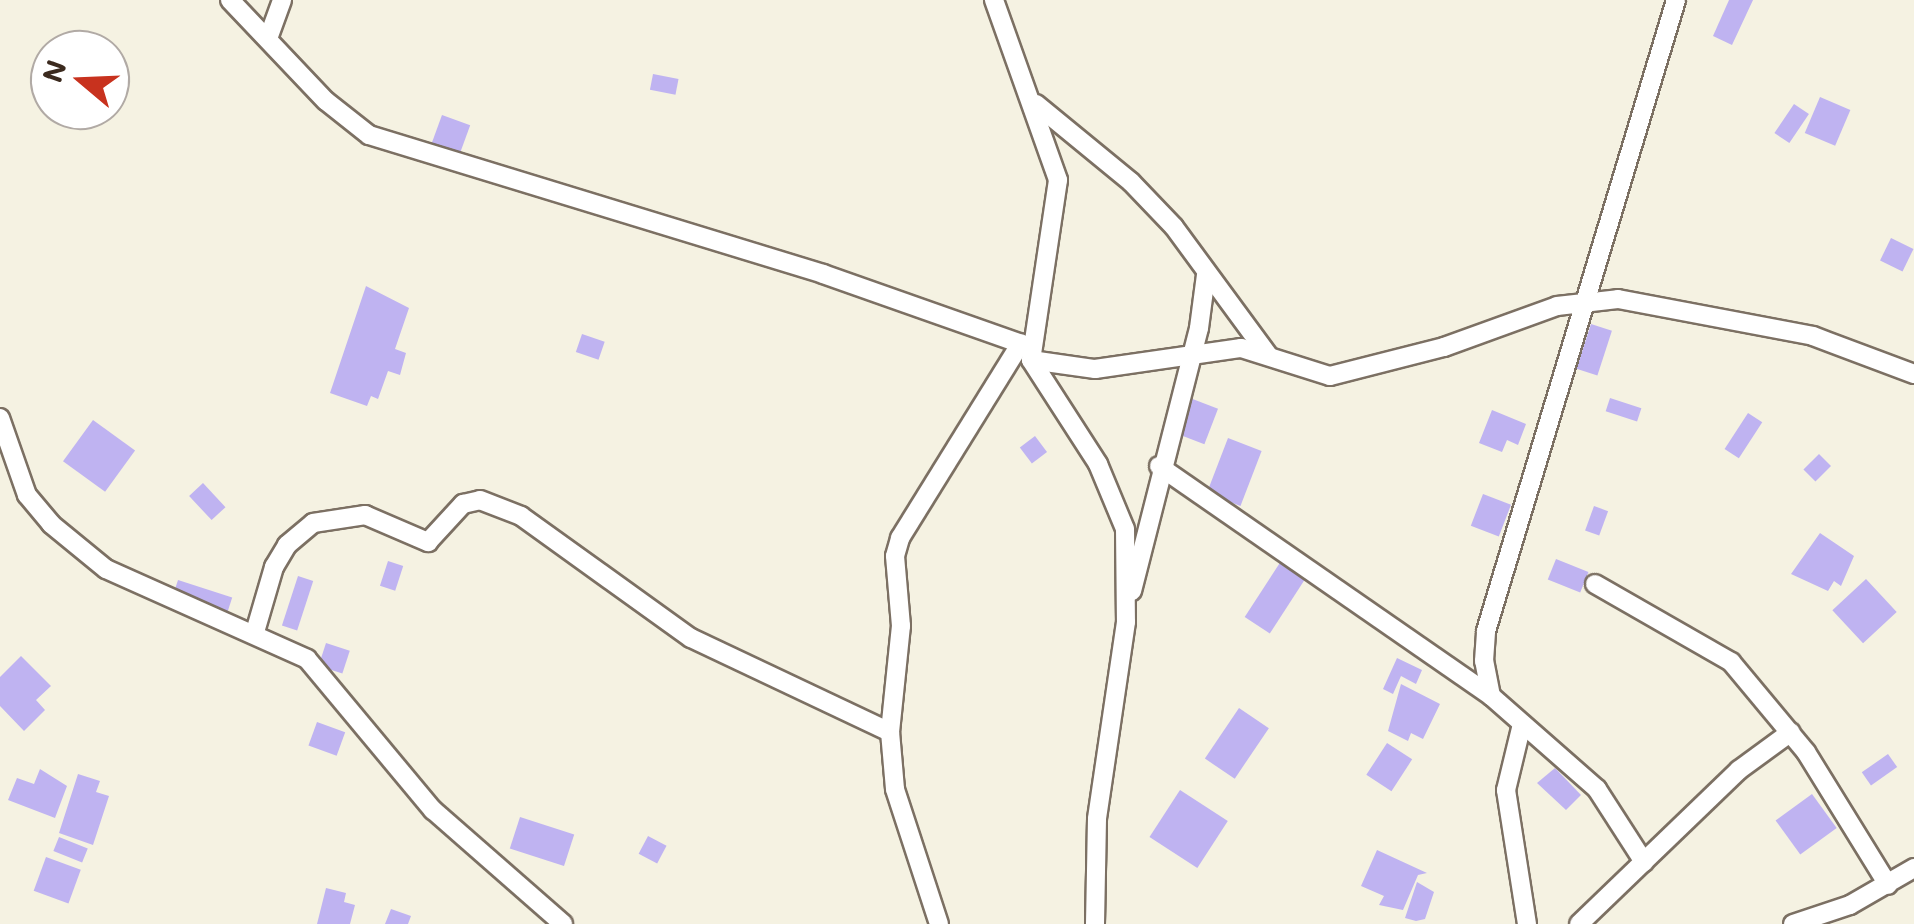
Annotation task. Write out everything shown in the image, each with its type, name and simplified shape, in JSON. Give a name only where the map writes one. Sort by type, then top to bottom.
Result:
[{"type":"street","points":[[230,0],[269,36],[347,121],[406,150],[823,274],[1027,350],[1095,368],[1242,348],[1338,374],[1589,298],[1704,311],[1813,336],[1914,374]]},
{"type":"street","points":[[269,36],[282,0]]},
{"type":"street","points":[[939,924],[895,790],[890,732],[901,626],[894,570],[900,538],[1027,350],[1043,305],[1058,180],[1034,103],[994,0]]},
{"type":"street","points":[[1491,696],[1486,630],[1589,298],[1633,126],[1676,0]]},
{"type":"street","points":[[1034,103],[1131,182],[1174,227],[1206,276],[1268,355]]},
{"type":"street","points":[[1095,924],[1097,819],[1126,622],[1159,466],[1192,356],[1206,276]]},
{"type":"street","points":[[1027,350],[1120,503],[1126,622]]},
{"type":"street","points":[[0,418],[27,495],[52,524],[122,577],[256,632],[307,658],[433,810],[564,924]]},
{"type":"street","points":[[1159,466],[1491,696],[1597,789],[1644,862]]},
{"type":"street","points":[[256,632],[274,567],[287,545],[313,524],[365,515],[428,542],[463,504],[480,500],[521,516],[691,638],[890,732]]},
{"type":"street","points":[[1595,584],[1730,662],[1791,732],[1888,885]]},
{"type":"street","points":[[1522,724],[1506,790],[1527,924]]},
{"type":"street","points":[[1579,924],[1740,770],[1791,732]]},
{"type":"street","points":[[1793,924],[1850,905],[1914,868]]},
{"type":"street","points":[[1850,905],[1862,924]]},
{"type":"building","points":[[1729,0],[1753,0],[1732,45],[1713,36]]},
{"type":"building","points":[[653,74],[679,79],[675,95],[650,90]]},
{"type":"building","points":[[1820,97],[1850,110],[1835,146],[1805,133]]},
{"type":"building","points":[[1794,104],[1809,114],[1789,143],[1774,133]]},
{"type":"building","points":[[442,115],[470,125],[457,163],[428,153]]},
{"type":"building","points":[[1891,238],[1913,249],[1903,271],[1880,260]]},
{"type":"building","points":[[366,286],[409,308],[395,349],[406,353],[400,375],[388,371],[378,399],[371,396],[367,406],[330,393]]},
{"type":"building","points":[[1591,324],[1612,331],[1597,375],[1576,369]]},
{"type":"building","points":[[582,334],[605,342],[599,360],[576,352]]},
{"type":"building","points":[[1190,398],[1218,409],[1204,444],[1176,433]]},
{"type":"building","points":[[1610,398],[1641,408],[1637,422],[1606,411]]},
{"type":"building","points":[[1492,410],[1526,424],[1518,445],[1507,440],[1502,452],[1479,443]]},
{"type":"building","points":[[1748,413],[1762,422],[1739,458],[1725,449]]},
{"type":"building","points":[[93,420],[135,451],[105,492],[63,461]]},
{"type":"building","points":[[1035,436],[1047,452],[1032,463],[1020,447]]},
{"type":"building","points":[[1228,438],[1262,451],[1240,506],[1207,493]]},
{"type":"building","points":[[1819,454],[1831,466],[1815,482],[1803,470]]},
{"type":"building","points":[[203,483],[226,507],[212,520],[189,496]]},
{"type":"building","points":[[1483,494],[1511,505],[1499,536],[1471,526]]},
{"type":"building","points":[[1594,506],[1608,511],[1599,536],[1585,530]]},
{"type":"building","points":[[1820,533],[1854,556],[1841,586],[1834,581],[1828,591],[1791,574]]},
{"type":"building","points":[[1285,555],[1310,571],[1270,633],[1245,617]]},
{"type":"building","points":[[1556,559],[1588,572],[1580,593],[1548,579]]},
{"type":"building","points":[[388,561],[403,566],[395,591],[380,586]]},
{"type":"building","points":[[298,576],[313,581],[297,630],[282,625]]},
{"type":"building","points":[[1866,579],[1897,612],[1863,643],[1832,610]]},
{"type":"building","points":[[178,580],[232,598],[227,614],[173,596]]},
{"type":"building","points":[[326,643],[350,651],[342,674],[319,666]]},
{"type":"building","points":[[21,656],[51,686],[36,700],[45,710],[24,731],[0,706],[0,677]]},
{"type":"building","points":[[1397,658],[1422,670],[1416,684],[1401,676],[1393,694],[1383,689]]},
{"type":"building","points":[[1401,684],[1440,704],[1423,739],[1411,733],[1408,741],[1388,731]]},
{"type":"building","points":[[1239,708],[1269,728],[1235,779],[1205,759]]},
{"type":"building","points":[[317,722],[345,732],[337,756],[308,745]]},
{"type":"building","points":[[1387,743],[1412,759],[1391,791],[1366,775]]},
{"type":"building","points":[[1888,754],[1897,767],[1871,785],[1862,772]]},
{"type":"building","points":[[1555,768],[1581,795],[1566,810],[1537,783]]},
{"type":"building","points":[[40,769],[67,786],[55,818],[8,800],[17,778],[34,784]]},
{"type":"building","points":[[78,774],[100,781],[96,792],[109,796],[93,845],[59,833]]},
{"type":"building","points":[[1180,790],[1228,821],[1197,868],[1150,837]]},
{"type":"building","points":[[1812,794],[1837,828],[1800,854],[1776,820]]},
{"type":"building","points":[[520,817],[574,835],[564,866],[510,848]]},
{"type":"building","points":[[648,836],[667,846],[657,864],[639,854]]},
{"type":"building","points":[[59,837],[88,849],[82,863],[53,851]]},
{"type":"building","points":[[1377,850],[1427,873],[1418,875],[1403,910],[1379,905],[1384,896],[1361,886]]},
{"type":"building","points":[[46,857],[81,870],[68,903],[34,891]]},
{"type":"building","points":[[1417,882],[1434,892],[1425,919],[1416,921],[1405,918]]},
{"type":"building","points":[[326,888],[346,893],[344,902],[355,905],[350,924],[317,924]]},
{"type":"building","points":[[391,909],[411,916],[408,924],[385,924]]}]
